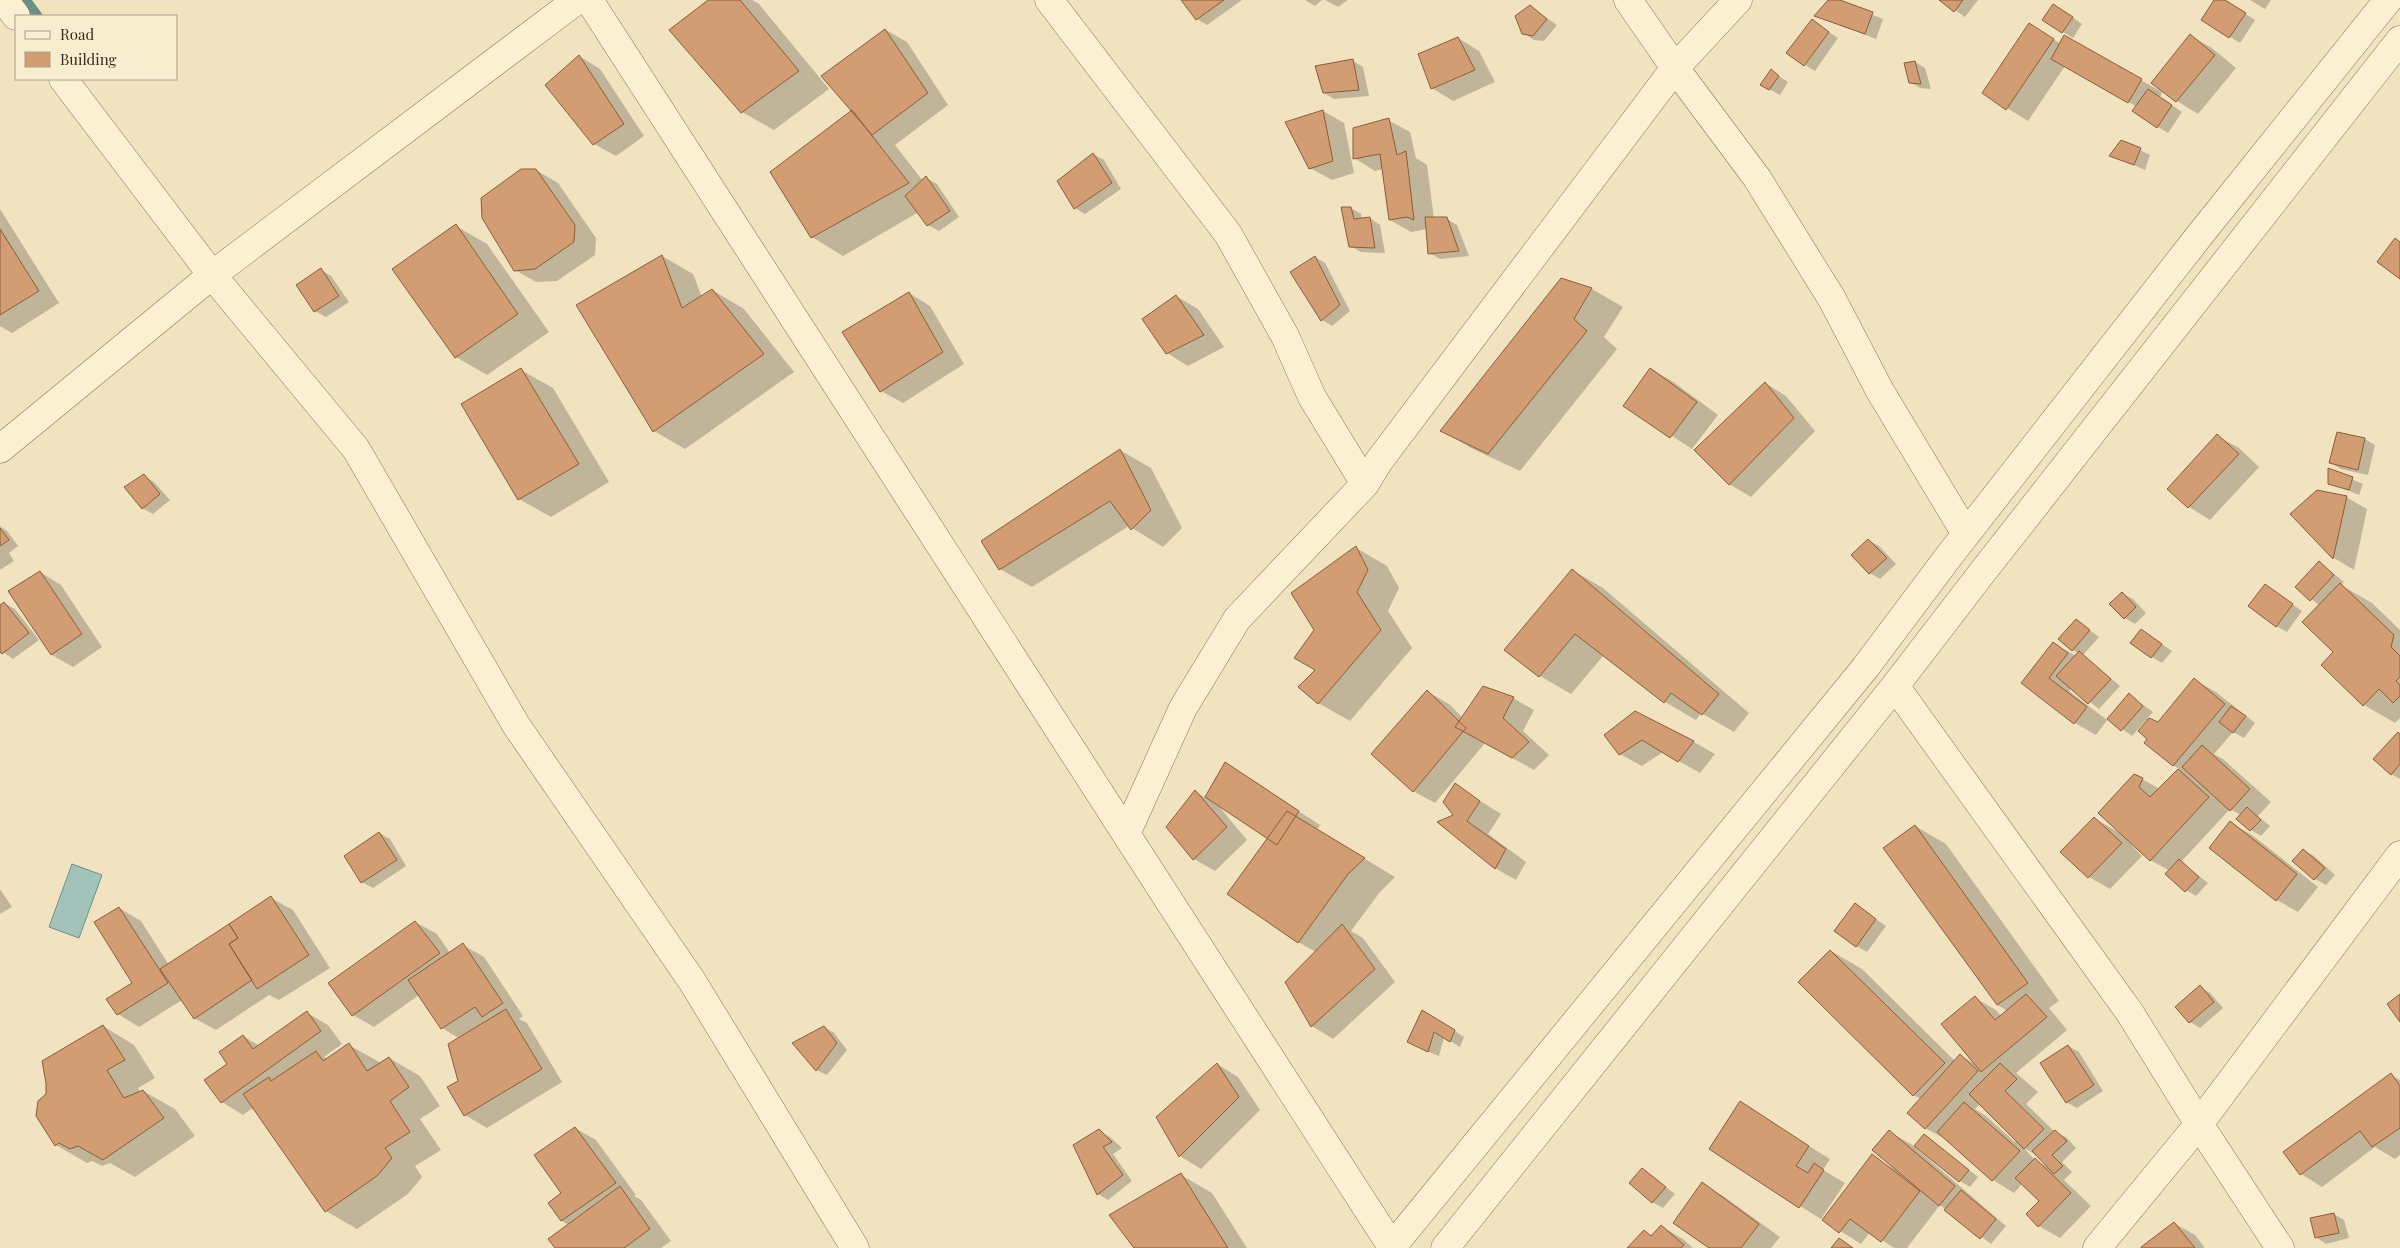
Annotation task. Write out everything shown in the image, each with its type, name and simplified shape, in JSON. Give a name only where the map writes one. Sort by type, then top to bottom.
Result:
[{"type":"street","points":[[4,0],[15,15]]},
{"type":"street","points":[[0,449],[212,275],[577,0]]},
{"type":"street","points":[[589,0],[1392,1247],[1865,668],[1966,534],[2193,244],[2388,0]]},
{"type":"street","points":[[1049,0],[1228,234],[1285,336],[1312,397],[1365,484]]},
{"type":"street","points":[[1628,0],[1675,68],[1757,178],[1832,299],[1880,391],[1966,534]]},
{"type":"street","points":[[1126,834],[1183,708],[1237,620],[1365,484],[1379,461],[1675,68],[1738,0]]},
{"type":"street","points":[[1445,1248],[1895,686],[2400,40]]},
{"type":"street","points":[[65,80],[212,275],[356,449],[516,725],[692,981],[855,1248]]},
{"type":"street","points":[[1895,686],[2130,1013],[2199,1124],[2280,1248]]},
{"type":"street","points":[[2097,1248],[2199,1124],[2400,855]]},
{"type":"water","points":[[72,864],[102,875],[79,938],[49,927]]},
{"type":"building","points":[[708,0],[740,0],[799,71],[741,113],[669,30]]},
{"type":"building","points":[[1181,0],[1224,0],[1196,20]]},
{"type":"building","points":[[1828,0],[1840,0],[1873,12],[1865,34],[1814,16]]},
{"type":"building","points":[[1939,0],[1963,0],[1954,12]]},
{"type":"building","points":[[2214,0],[2225,0],[2246,13],[2229,38],[2201,20]]},
{"type":"building","points":[[2053,4],[2073,17],[2062,33],[2042,20]]},
{"type":"building","points":[[1530,5],[1547,19],[1533,36],[1522,34],[1515,16]]},
{"type":"building","points":[[1812,19],[1829,32],[1804,66],[1786,53]]},
{"type":"building","points":[[2029,23],[2054,39],[2006,110],[1982,93]]},
{"type":"building","points":[[885,29],[928,93],[872,135],[821,76]]},
{"type":"building","points":[[2190,34],[2215,55],[2176,102],[2151,83]]},
{"type":"building","points":[[2064,35],[2142,79],[2128,103],[2051,59]]},
{"type":"building","points":[[1458,37],[1475,70],[1431,89],[1418,54]]},
{"type":"building","points":[[579,55],[624,124],[593,145],[545,85]]},
{"type":"building","points":[[1353,59],[1359,90],[1323,93],[1315,66]]},
{"type":"building","points":[[1915,61],[1921,84],[1909,83],[1904,63]]},
{"type":"building","points":[[1771,69],[1779,76],[1769,90],[1760,85]]},
{"type":"building","points":[[2148,89],[2172,105],[2157,128],[2132,111]]},
{"type":"building","points":[[852,110],[909,183],[811,238],[770,172]]},
{"type":"building","points":[[1323,110],[1333,161],[1309,169],[1285,122]]},
{"type":"building","points":[[1389,118],[1397,155],[1406,151],[1414,220],[1407,217],[1389,220],[1380,154],[1353,159],[1353,128]]},
{"type":"building","points":[[2121,140],[2141,148],[2134,165],[2109,156]]},
{"type":"building","points":[[1093,153],[1112,183],[1074,209],[1057,181]]},
{"type":"building","points":[[521,169],[536,169],[575,225],[574,242],[535,269],[514,271],[482,218],[481,198]]},
{"type":"building","points":[[926,176],[950,211],[927,226],[905,196]]},
{"type":"building","points":[[1341,207],[1351,207],[1354,219],[1370,217],[1375,248],[1349,247]]},
{"type":"building","points":[[1425,217],[1447,217],[1459,251],[1428,254]]},
{"type":"building","points":[[456,224],[518,314],[455,358],[392,269]]},
{"type":"building","points":[[0,229],[39,291],[0,315]]},
{"type":"building","points":[[2395,238],[2400,242],[2400,279],[2377,262]]},
{"type":"building","points":[[662,255],[682,308],[712,289],[764,354],[653,432],[576,305]]},
{"type":"building","points":[[1315,256],[1340,305],[1321,321],[1290,272]]},
{"type":"building","points":[[321,268],[339,296],[314,312],[296,285]]},
{"type":"building","points":[[1561,278],[1592,288],[1574,319],[1587,331],[1488,454],[1440,431]]},
{"type":"building","points":[[909,292],[943,352],[880,392],[842,332]]},
{"type":"building","points":[[1176,295],[1204,335],[1166,354],[1142,319]]},
{"type":"building","points":[[521,368],[579,464],[518,500],[461,404]]},
{"type":"building","points":[[1650,368],[1697,402],[1670,438],[1623,406]]},
{"type":"building","points":[[1765,382],[1794,418],[1729,485],[1694,450]]},
{"type":"building","points":[[2337,432],[2365,438],[2358,470],[2329,463]]},
{"type":"building","points":[[2217,434],[2239,454],[2188,508],[2167,489]]},
{"type":"building","points":[[1120,449],[1151,510],[1131,530],[1110,501],[999,570],[981,541]]},
{"type":"building","points":[[2328,468],[2353,477],[2349,490],[2328,484]]},
{"type":"building","points":[[144,474],[160,494],[142,509],[124,487]]},
{"type":"building","points":[[2317,490],[2347,496],[2333,559],[2290,514]]},
{"type":"building","points":[[0,528],[9,540],[0,546]]},
{"type":"building","points":[[1868,539],[1887,558],[1869,574],[1851,555]]},
{"type":"building","points":[[1356,546],[1368,570],[1357,592],[1381,630],[1318,704],[1298,687],[1315,670],[1294,658],[1314,630],[1291,593]]},
{"type":"building","points":[[2319,561],[2334,575],[2310,601],[2295,587]]},
{"type":"building","points":[[1572,569],[1719,694],[1702,715],[1671,693],[1664,703],[1575,634],[1539,677],[1504,650]]},
{"type":"building","points":[[40,571],[82,634],[51,655],[8,591]]},
{"type":"building","points":[[2340,583],[2394,635],[2391,647],[2400,656],[2400,677],[2396,681],[2400,685],[2400,696],[2393,703],[2379,689],[2363,706],[2321,665],[2333,652],[2302,622]]},
{"type":"building","points":[[2265,584],[2293,604],[2276,627],[2248,606]]},
{"type":"building","points":[[2122,592],[2136,607],[2124,619],[2109,604]]},
{"type":"building","points":[[4,602],[29,633],[2,654],[0,652],[0,605]]},
{"type":"building","points":[[2076,619],[2090,630],[2072,651],[2058,639]]},
{"type":"building","points":[[2141,629],[2162,644],[2151,658],[2130,643]]},
{"type":"building","points":[[2053,642],[2068,653],[2049,678],[2087,707],[2074,724],[2021,683]]},
{"type":"building","points":[[2079,651],[2111,679],[2088,704],[2056,676]]},
{"type":"building","points":[[2194,678],[2225,704],[2173,766],[2144,743],[2147,739],[2138,731],[2149,718],[2158,722]]},
{"type":"building","points":[[1483,686],[1514,697],[1503,718],[1529,742],[1512,758],[1455,727]]},
{"type":"building","points":[[1427,690],[1466,728],[1413,792],[1371,754]]},
{"type":"building","points":[[2129,693],[2143,706],[2121,731],[2107,719]]},
{"type":"building","points":[[2231,706],[2246,716],[2233,733],[2219,722]]},
{"type":"building","points":[[1635,711],[1694,741],[1678,762],[1642,740],[1619,755],[1604,735]]},
{"type":"building","points":[[2398,732],[2400,734],[2400,764],[2391,775],[2373,759]]},
{"type":"building","points":[[2202,745],[2250,789],[2230,811],[2182,767]]},
{"type":"building","points":[[1225,762],[1299,811],[1277,845],[1205,797]]},
{"type":"building","points":[[2178,769],[2209,797],[2150,861],[2098,813],[2134,774],[2143,778],[2139,787],[2150,797]]},
{"type":"building","points":[[1455,783],[1480,801],[1467,821],[1506,849],[1495,869],[1437,822],[1453,815],[1443,802]]},
{"type":"building","points":[[1195,790],[1227,827],[1193,860],[1166,827]]},
{"type":"building","points":[[2247,807],[2261,820],[2250,831],[2236,819]]},
{"type":"building","points":[[1287,811],[1365,858],[1348,874],[1298,943],[1227,894]]},
{"type":"building","points":[[2094,817],[2122,843],[2088,878],[2060,852]]},
{"type":"building","points":[[2230,821],[2297,874],[2276,901],[2209,848]]},
{"type":"building","points":[[1915,825],[2028,983],[1997,1005],[1883,848]]},
{"type":"building","points":[[379,832],[397,860],[361,883],[344,856]]},
{"type":"building","points":[[2303,849],[2325,868],[2314,880],[2292,861]]},
{"type":"building","points":[[2179,859],[2199,877],[2185,892],[2165,874]]},
{"type":"building","points":[[271,896],[309,955],[257,989],[229,944],[238,938],[229,924]]},
{"type":"building","points":[[1855,903],[1876,919],[1856,947],[1834,931]]},
{"type":"building","points":[[119,907],[168,983],[117,1015],[106,999],[132,983],[94,922]]},
{"type":"building","points":[[415,921],[440,953],[352,1016],[328,983]]},
{"type":"building","points":[[229,924],[238,938],[229,944],[252,980],[194,1019],[160,969]]},
{"type":"building","points":[[1342,924],[1375,969],[1311,1027],[1285,982]]},
{"type":"building","points":[[463,943],[503,1003],[482,1017],[475,1007],[441,1029],[408,980]]},
{"type":"building","points":[[1830,950],[1945,1063],[1913,1096],[1798,982]]},
{"type":"building","points":[[2200,985],[2214,1002],[2189,1023],[2175,1007]]},
{"type":"building","points":[[2026,994],[2047,1017],[1981,1072],[1941,1024],[1975,996],[1995,1020]]},
{"type":"building","points":[[2400,994],[2400,1022],[2387,1004]]},
{"type":"building","points":[[506,1009],[542,1069],[464,1116],[447,1087],[458,1081],[448,1044]]},
{"type":"building","points":[[1422,1010],[1455,1030],[1450,1042],[1434,1032],[1428,1052],[1407,1042]]},
{"type":"building","points":[[307,1011],[321,1031],[221,1103],[204,1080],[227,1064],[219,1052],[243,1035],[253,1049]]},
{"type":"building","points":[[103,1025],[125,1060],[107,1070],[124,1098],[143,1090],[164,1118],[103,1160],[78,1146],[70,1149],[59,1143],[55,1146],[36,1116],[38,1101],[46,1094],[42,1061]]},
{"type":"building","points":[[824,1026],[837,1043],[816,1071],[792,1043]]},
{"type":"building","points":[[349,1043],[367,1071],[389,1057],[409,1087],[390,1101],[410,1132],[385,1148],[392,1158],[377,1176],[325,1212],[243,1094],[269,1077],[271,1081],[316,1051],[323,1061]]},
{"type":"building","points":[[2068,1045],[2094,1085],[2066,1103],[2040,1063]]},
{"type":"building","points":[[1960,1054],[1978,1071],[1925,1129],[1907,1113]]},
{"type":"building","points":[[1217,1063],[1239,1097],[1179,1157],[1156,1117]]},
{"type":"building","points":[[2000,1063],[2017,1079],[2005,1091],[2044,1129],[2024,1149],[1969,1094]]},
{"type":"building","points":[[2391,1073],[2400,1086],[2400,1128],[2372,1147],[2360,1131],[2300,1175],[2283,1152]]},
{"type":"building","points":[[1740,1101],[1809,1146],[1796,1166],[1808,1173],[1814,1163],[1824,1170],[1799,1208],[1709,1149]]},
{"type":"building","points":[[1964,1102],[2020,1151],[1992,1181],[1937,1132]]},
{"type":"building","points":[[575,1127],[616,1183],[561,1221],[548,1203],[561,1193],[534,1155]]},
{"type":"building","points":[[1099,1129],[1112,1142],[1103,1147],[1123,1175],[1097,1195],[1073,1145]]},
{"type":"building","points":[[1889,1130],[1955,1186],[1939,1206],[1872,1150]]},
{"type":"building","points":[[2055,1130],[2067,1141],[2052,1155],[2063,1166],[2054,1174],[2032,1151]]},
{"type":"building","points":[[1924,1134],[1969,1170],[1959,1182],[1914,1146]]},
{"type":"building","points":[[1872,1154],[1920,1191],[1881,1242],[1850,1219],[1839,1233],[1822,1220]]},
{"type":"building","points":[[2035,1158],[2071,1193],[2038,1227],[2026,1214],[2039,1201],[2015,1178]]},
{"type":"building","points":[[1642,1168],[1666,1187],[1652,1203],[1629,1183]]},
{"type":"building","points":[[1181,1173],[1228,1248],[1134,1248],[1109,1215]]},
{"type":"building","points":[[1702,1182],[1759,1224],[1741,1248],[1709,1248],[1673,1223]]},
{"type":"building","points":[[620,1186],[650,1229],[624,1248],[555,1248],[548,1239]]},
{"type":"building","points":[[1961,1190],[1996,1219],[1980,1239],[1944,1210]]},
{"type":"building","points":[[2334,1213],[2339,1233],[2315,1238],[2310,1218]]},
{"type":"building","points":[[2174,1222],[2195,1248],[2141,1248],[2141,1247]]},
{"type":"building","points":[[1661,1225],[1684,1245],[1681,1248],[1627,1248],[1644,1230],[1651,1236]]},
{"type":"building","points":[[1839,1238],[1853,1248],[1831,1248]]},
{"type":"waterway","points":[[25,0],[36,15]]}]
